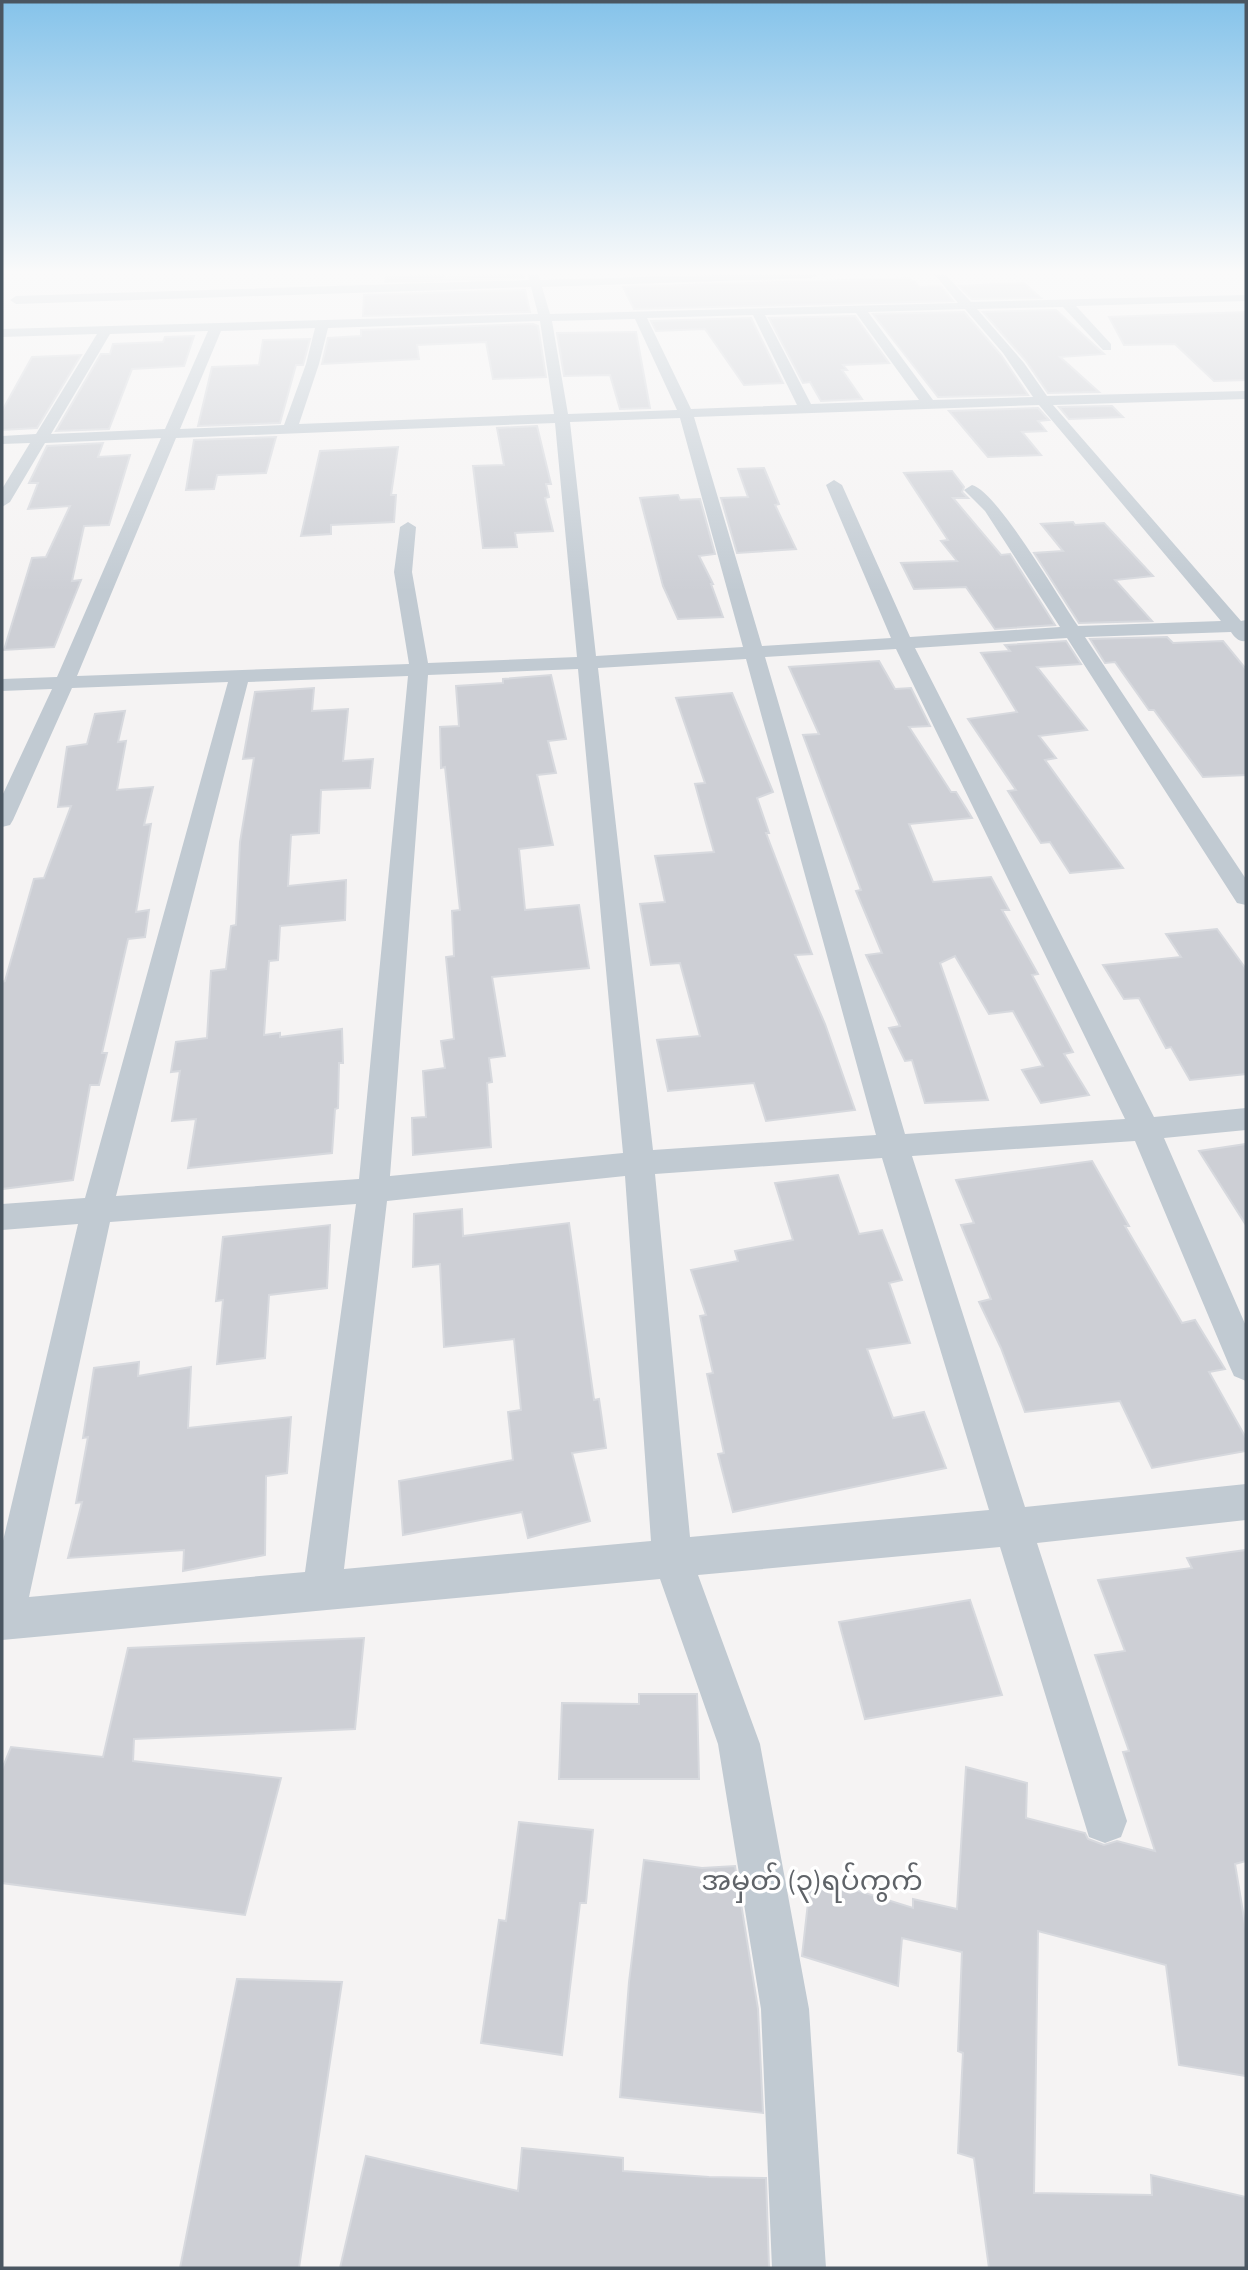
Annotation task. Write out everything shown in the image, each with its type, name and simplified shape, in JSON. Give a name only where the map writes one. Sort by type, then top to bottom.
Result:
[{"type":"street","points":[[2,502],[75,381]]},
{"type":"street","points":[[2,820],[65,682],[192,381]]},
{"type":"street","points":[[290,429],[305,381]]},
{"type":"street","points":[[556,381],[562,418],[639,1163],[672,1557],[739,1744],[785,2009],[799,2268]]},
{"type":"street","points":[[672,381],[686,414],[894,1147],[1105,1821]]},
{"type":"street","points":[[792,381],[806,409]]},
{"type":"street","points":[[912,381],[929,404]]},
{"type":"street","points":[[1032,381],[1042,400],[1243,630]]},
{"type":"street","points":[[2,440],[929,404],[1246,395]]},
{"type":"street","points":[[834,485],[903,643],[1145,1129],[1246,1365]]},
{"type":"street","points":[[972,490],[991,508],[1246,897]]},
{"type":"street","points":[[323,1589],[373,1190],[419,668],[403,572],[408,527]]},
{"type":"street","points":[[2,685],[586,663],[1074,632],[1243,630]]},
{"type":"street","points":[[240,675],[97,1210],[3,1620],[1011,1527],[1246,1502]]},
{"type":"street","points":[[2,1216],[373,1190],[639,1163],[1145,1129],[1246,1119]]},
{"type":"building","points":[[19,381],[65,381],[37,428],[2,430],[2,411]]},
{"type":"building","points":[[85,381],[127,381],[109,429],[56,431]]},
{"type":"building","points":[[209,381],[292,381],[280,423],[198,426]]},
{"type":"building","points":[[612,381],[645,381],[650,408],[620,409]]},
{"type":"building","points":[[741,381],[783,383],[744,385]]},
{"type":"building","points":[[802,381],[850,381],[862,399],[821,401],[810,382]]},
{"type":"building","points":[[925,381],[1019,381],[1028,395],[938,397]]},
{"type":"building","points":[[1040,381],[1087,381],[1099,392],[1048,393]]},
{"type":"building","points":[[1112,406],[1123,417],[1069,419],[1059,407]]},
{"type":"building","points":[[1038,408],[1049,420],[1038,421],[1046,431],[1022,432],[1041,455],[988,457],[949,411]]},
{"type":"building","points":[[537,426],[551,484],[546,484],[549,497],[545,498],[553,531],[515,533],[517,547],[483,548],[473,466],[504,465],[497,428]]},
{"type":"building","points":[[276,437],[266,473],[217,475],[214,489],[186,490],[194,440]]},
{"type":"building","points":[[103,443],[98,457],[130,455],[109,525],[84,526],[72,581],[81,580],[54,647],[4,650],[32,558],[46,557],[70,506],[28,509],[38,483],[29,483],[47,446]]},
{"type":"building","points":[[398,447],[391,495],[396,495],[394,522],[331,525],[331,534],[301,536],[320,451]]},
{"type":"building","points":[[764,468],[779,504],[775,505],[796,549],[737,553],[721,498],[748,497],[738,469]]},
{"type":"building","points":[[952,471],[964,487],[962,492],[968,498],[953,498],[1001,555],[1010,554],[1055,625],[995,629],[966,587],[914,589],[901,563],[957,561],[941,541],[948,540],[904,473]]},
{"type":"building","points":[[678,495],[680,500],[700,499],[715,554],[699,556],[713,584],[723,617],[678,619],[663,586],[640,498]]},
{"type":"building","points":[[1073,522],[1075,525],[1104,523],[1153,576],[1115,580],[1152,621],[1079,623],[1034,553],[1063,551],[1041,524]]},
{"type":"building","points":[[1167,637],[1173,643],[1223,641],[1246,669],[1246,775],[1203,777],[1154,710],[1149,710],[1115,662],[1105,663],[1090,639]]},
{"type":"building","points":[[1066,641],[1081,664],[1037,667],[1087,730],[1039,736],[1056,758],[1045,760],[1123,868],[1070,873],[1050,842],[1041,843],[1008,791],[1016,790],[968,719],[1017,712],[981,653],[1010,651],[1005,645]]},
{"type":"building","points":[[879,661],[895,689],[911,688],[930,726],[909,727],[951,792],[956,792],[972,818],[909,824],[933,882],[991,877],[1009,910],[1002,910],[1038,974],[1032,975],[1073,1052],[1064,1054],[1089,1095],[1041,1103],[1022,1070],[1043,1066],[1013,1011],[989,1014],[955,956],[940,963],[988,1100],[925,1103],[912,1060],[905,1061],[889,1028],[900,1026],[866,955],[882,953],[856,891],[861,890],[803,735],[819,734],[789,667]]},
{"type":"building","points":[[551,675],[566,739],[548,741],[556,773],[537,775],[553,845],[519,849],[525,910],[579,905],[589,968],[492,977],[505,1056],[489,1058],[492,1082],[487,1083],[491,1147],[413,1155],[412,1118],[426,1117],[423,1071],[445,1068],[441,1041],[454,1039],[446,957],[454,956],[452,911],[460,910],[445,767],[441,768],[440,727],[459,726],[456,686],[503,683],[503,679]]},
{"type":"building","points":[[314,688],[312,711],[348,709],[343,761],[373,759],[370,788],[321,790],[319,833],[291,835],[288,886],[346,880],[345,920],[280,926],[278,960],[269,961],[264,1035],[280,1033],[280,1037],[342,1029],[343,1063],[339,1063],[338,1108],[335,1109],[332,1153],[188,1168],[196,1119],[172,1121],[180,1071],[171,1072],[176,1042],[207,1038],[211,971],[226,969],[231,926],[236,925],[240,842],[254,758],[243,759],[255,692]]},
{"type":"building","points":[[732,693],[773,792],[757,798],[769,833],[766,833],[812,954],[795,955],[825,1024],[855,1110],[766,1121],[754,1083],[668,1091],[657,1040],[700,1036],[680,963],[651,965],[640,904],[665,902],[655,856],[714,852],[695,784],[705,783],[676,698]]},
{"type":"building","points":[[125,711],[118,742],[126,741],[117,790],[153,787],[144,825],[151,824],[136,912],[149,910],[145,937],[128,939],[102,1053],[107,1053],[99,1085],[90,1085],[73,1180],[2,1189],[2,982],[5,981],[34,879],[44,878],[71,806],[58,807],[67,747],[87,744],[95,714]]},
{"type":"building","points":[[1217,929],[1246,969],[1246,1074],[1190,1080],[1171,1047],[1166,1048],[1139,998],[1124,999],[1103,965],[1181,957],[1166,934]]},
{"type":"building","points":[[1246,1144],[1246,1225],[1199,1151]]},
{"type":"building","points":[[1092,1161],[1129,1226],[1125,1226],[1182,1323],[1195,1320],[1225,1369],[1209,1372],[1246,1438],[1246,1451],[1152,1468],[1120,1401],[1025,1412],[1001,1348],[979,1302],[991,1299],[961,1225],[974,1223],[956,1180]]},
{"type":"building","points":[[838,1175],[859,1234],[882,1230],[902,1280],[889,1283],[910,1343],[867,1349],[893,1418],[924,1412],[946,1468],[733,1512],[718,1454],[724,1453],[707,1374],[713,1373],[700,1316],[706,1315],[691,1270],[738,1261],[735,1251],[793,1240],[775,1183]]},
{"type":"building","points":[[462,1209],[463,1236],[569,1223],[594,1400],[599,1399],[606,1448],[572,1453],[590,1521],[528,1538],[522,1512],[403,1535],[399,1481],[513,1460],[508,1412],[521,1410],[514,1339],[444,1347],[440,1264],[413,1267],[414,1214]]},
{"type":"building","points":[[330,1225],[327,1288],[269,1295],[265,1358],[217,1364],[223,1300],[216,1301],[223,1237]]},
{"type":"building","points":[[139,1362],[138,1376],[191,1367],[188,1428],[291,1417],[287,1473],[266,1476],[265,1555],[183,1571],[184,1550],[68,1558],[82,1502],[76,1503],[88,1437],[83,1438],[94,1368]]},
{"type":"building","points":[[1246,1550],[1246,1861],[1235,1864],[1246,1930],[1246,2076],[1179,2065],[1166,1965],[1038,1931],[1034,2193],[1152,2195],[1151,2175],[1246,2197],[1246,2268],[989,2268],[974,2158],[958,2153],[963,2053],[958,2051],[962,1952],[902,1938],[898,1986],[802,1956],[811,1876],[913,1908],[913,1899],[957,1909],[966,1767],[1027,1783],[1026,1818],[1085,1833],[1088,1839],[1104,1845],[1117,1841],[1155,1851],[1123,1752],[1129,1751],[1095,1655],[1125,1651],[1098,1580],[1192,1568],[1187,1558]]},
{"type":"building","points":[[970,1600],[1002,1695],[865,1719],[839,1622]]},
{"type":"building","points":[[364,1638],[355,1729],[134,1739],[133,1761],[281,1778],[245,1915],[2,1883],[2,1769],[11,1747],[103,1757],[128,1648]]},
{"type":"building","points":[[639,1694],[697,1694],[699,1779],[559,1779],[562,1703],[639,1704]]},
{"type":"building","points":[[519,1822],[593,1830],[586,1903],[580,1903],[562,2055],[481,2043],[499,1920],[506,1921]]},
{"type":"building","points":[[644,1860],[702,1868],[735,1866],[758,2009],[763,2113],[620,2097],[629,1982]]},
{"type":"building","points":[[237,1979],[342,1982],[299,2268],[180,2268]]},
{"type":"building","points":[[522,2148],[623,2158],[623,2171],[766,2178],[769,2268],[340,2268],[366,2156],[518,2191]]},
{"type":"district","name":"အမှတ် (၃)ရပ်ကွက်","points":[[812,1881]]}]
